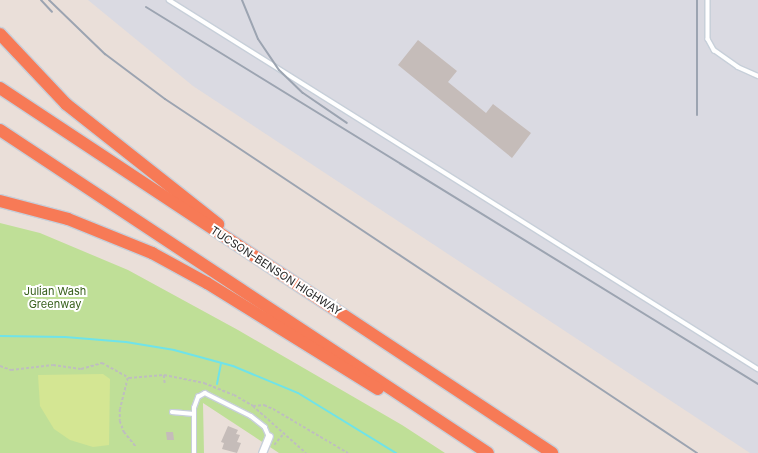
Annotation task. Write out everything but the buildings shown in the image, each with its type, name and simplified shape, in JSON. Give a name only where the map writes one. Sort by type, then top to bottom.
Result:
[{"type":"highway","points":[[0,34],[47,85],[84,119],[290,280]]},
{"type":"highway","name":"TUCSON–BENSON HIGHWAY","points":[[0,88],[552,453]]},
{"type":"highway","points":[[0,130],[488,453]]},
{"type":"highway","points":[[0,201],[94,228],[175,264],[481,453]]},
{"type":"street","points":[[263,451],[269,436]]},
{"type":"lane","points":[[169,0],[758,369]]},
{"type":"lane","points":[[708,0],[708,39],[714,50],[738,67],[758,76]]},
{"type":"lane","points":[[194,453],[194,414],[198,397],[210,394],[258,421],[265,427],[269,436]]},
{"type":"lane","points":[[172,412],[194,414]]},
{"type":"path","points":[[0,366],[16,370],[53,365],[81,369],[102,363],[128,378],[164,375],[216,388],[253,406],[306,453]]},
{"type":"path","points":[[164,375],[165,384]]},
{"type":"path","points":[[128,378],[120,408],[120,421],[124,432],[136,447]]},
{"type":"path","points":[[253,406],[264,405],[274,409],[348,453]]},
{"type":"path","points":[[263,451],[278,442],[284,433]]},
{"type":"shaded area","points":[[88,0],[758,0],[758,453],[750,453],[193,86]]},
{"type":"green space","name":"Julian Wash Greenway","points":[[0,223],[40,233],[128,270],[238,330],[402,425],[445,453],[279,453],[203,403],[204,453],[0,453]]},
{"type":"green space","points":[[103,374],[110,379],[109,445],[93,447],[70,440],[54,429],[40,406],[38,375]]},
{"type":"waterway","points":[[0,336],[65,337],[126,342],[174,350],[233,366],[298,393],[396,453]]},
{"type":"waterway","points":[[217,384],[221,363]]},
{"type":"railway","points":[[41,0],[52,12]]},
{"type":"railway","points":[[49,0],[105,54],[165,99],[697,453]]},
{"type":"railway","points":[[242,0],[258,39],[279,70],[303,93],[347,123]]},
{"type":"railway","points":[[697,0],[697,115]]},
{"type":"railway","points":[[146,7],[758,384]]}]
